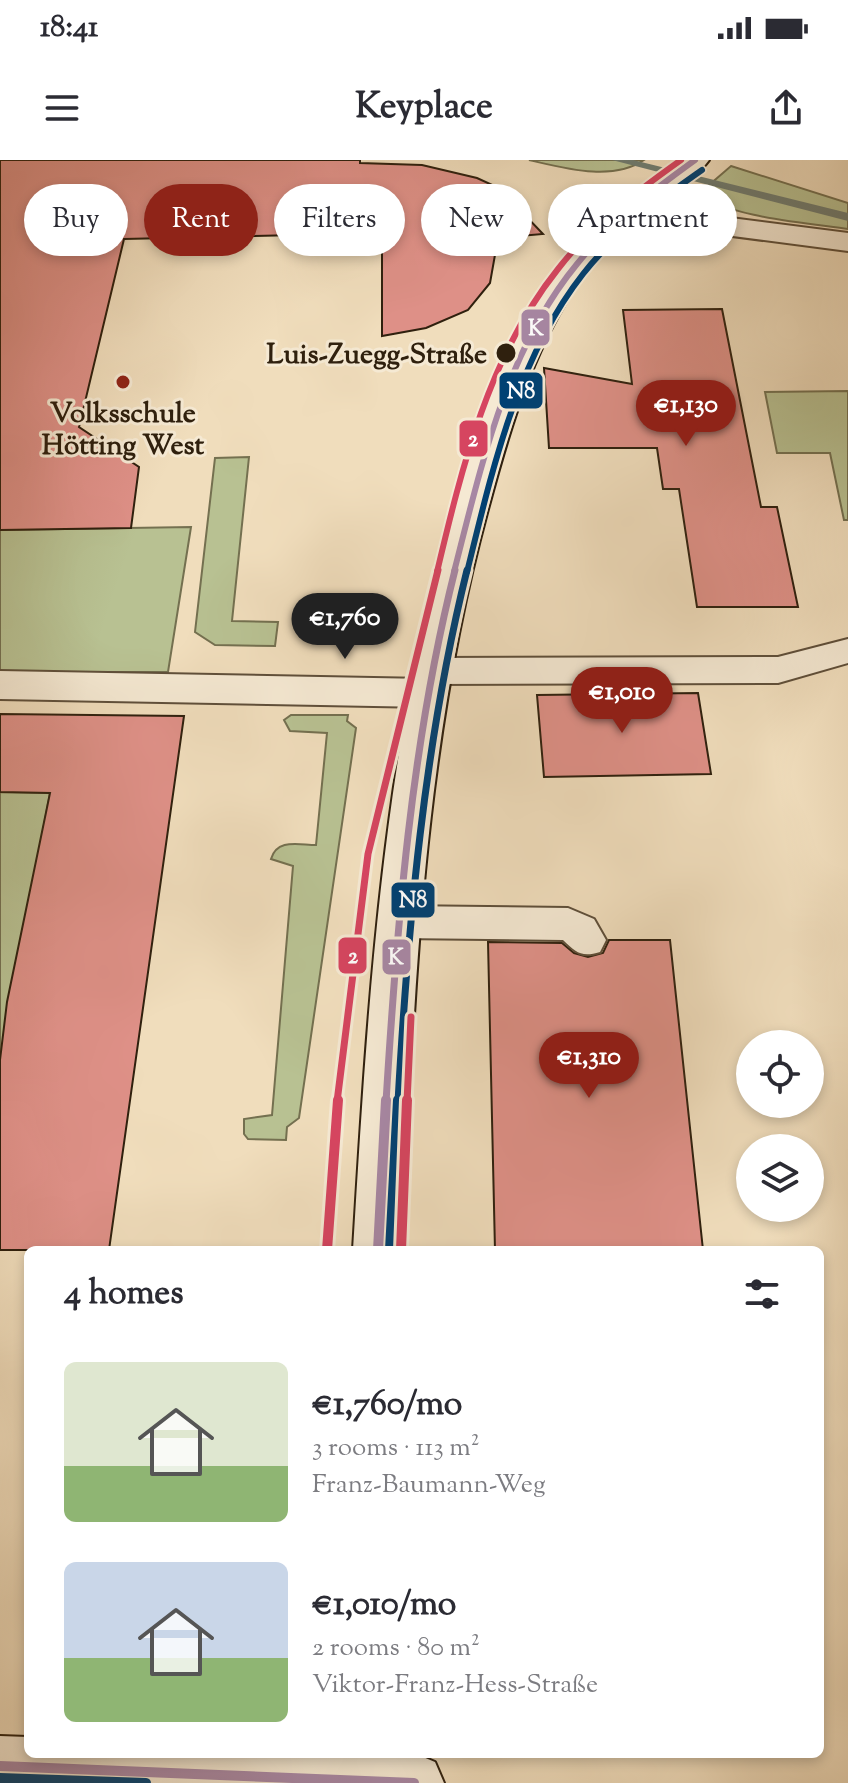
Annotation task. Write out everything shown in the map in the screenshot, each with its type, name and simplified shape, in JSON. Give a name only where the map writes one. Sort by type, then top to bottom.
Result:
[{"type":"street","points":[[378,1246],[398,922],[429,682],[472,501],[523,355],[548,305],[578,262],[667,180],[686,221],[848,242]]},
{"type":"street","points":[[0,685],[261,690],[429,682]]},
{"type":"street","points":[[0,1766],[353,1766],[414,1783]]},
{"type":"lane","points":[[429,682],[778,670],[848,651]]},
{"type":"lane","points":[[398,922],[568,924],[580,930],[586,940]]},
{"type":"green space","points":[[529,160],[644,160],[631,167],[603,172]]},
{"type":"green space","points":[[731,166],[848,203],[848,229],[737,210],[737,184],[710,184]]},
{"type":"green space","points":[[848,391],[848,520],[844,520],[830,453],[777,453],[765,392]]},
{"type":"green space","points":[[249,457],[232,621],[278,622],[275,646],[215,645],[195,632],[215,458]]},
{"type":"green space","points":[[191,527],[168,672],[0,672],[0,530]]},
{"type":"green space","points":[[291,715],[348,715],[347,721],[356,728],[299,1118],[287,1127],[286,1140],[248,1139],[244,1134],[244,1119],[272,1115],[293,866],[271,859],[283,845],[316,845],[327,733],[290,731],[284,720]]},
{"type":"green space","points":[[0,792],[50,793],[0,1058]]},
{"type":"building","points":[[0,160],[360,160],[360,163],[422,165],[490,184],[421,184],[421,256],[495,256],[490,283],[468,310],[426,328],[382,336],[382,256],[405,256],[405,184],[274,184],[274,236],[258,236],[258,184],[144,184],[144,239],[128,239],[128,184],[24,184],[24,256],[120,256],[79,427],[139,467],[131,528],[0,530]]},
{"type":"building","points":[[532,222],[543,234],[532,235]]},
{"type":"building","points":[[722,309],[761,507],[777,507],[798,607],[697,607],[679,489],[663,489],[657,448],[549,448],[544,368],[632,384],[623,310]]},
{"type":"building","points":[[698,693],[711,774],[544,777],[537,695]]},
{"type":"building","points":[[0,714],[184,716],[110,1246],[24,1246],[24,1250],[0,1250],[0,1060],[7,1002],[50,793],[0,792]]},
{"type":"building","points":[[609,940],[670,940],[703,1246],[495,1246],[488,942],[562,943],[574,953],[588,957],[603,953]]},
{"type":"waterway","points":[[618,160],[848,217]]},
{"type":"tram line","name":"2","points":[[327,1246],[342,1052],[368,854],[380,795],[455,501],[478,423],[509,347],[528,311],[559,267],[616,209],[681,160]]},
{"type":"tram line","name":"2","points":[[401,1246],[411,1017]]},
{"type":"transit line","name":"K","points":[[378,1246],[395,969],[415,782],[448,597],[479,477],[519,363],[562,283],[623,216],[695,160]]},
{"type":"transit line","name":"N8","points":[[390,1246],[406,972],[426,788],[458,606],[489,487],[528,372],[570,292],[613,240],[647,210],[702,170]]},
{"type":"transit line","name":"K","points":[[0,1766],[414,1783]]},
{"type":"transit line","name":"N8","points":[[0,1778],[146,1783]]},
{"type":"place","name":"Luis-Zuegg-Straße","points":[[506,353]]},
{"type":"place","name":"Volksschule Hötting West","points":[[123,382]]}]
